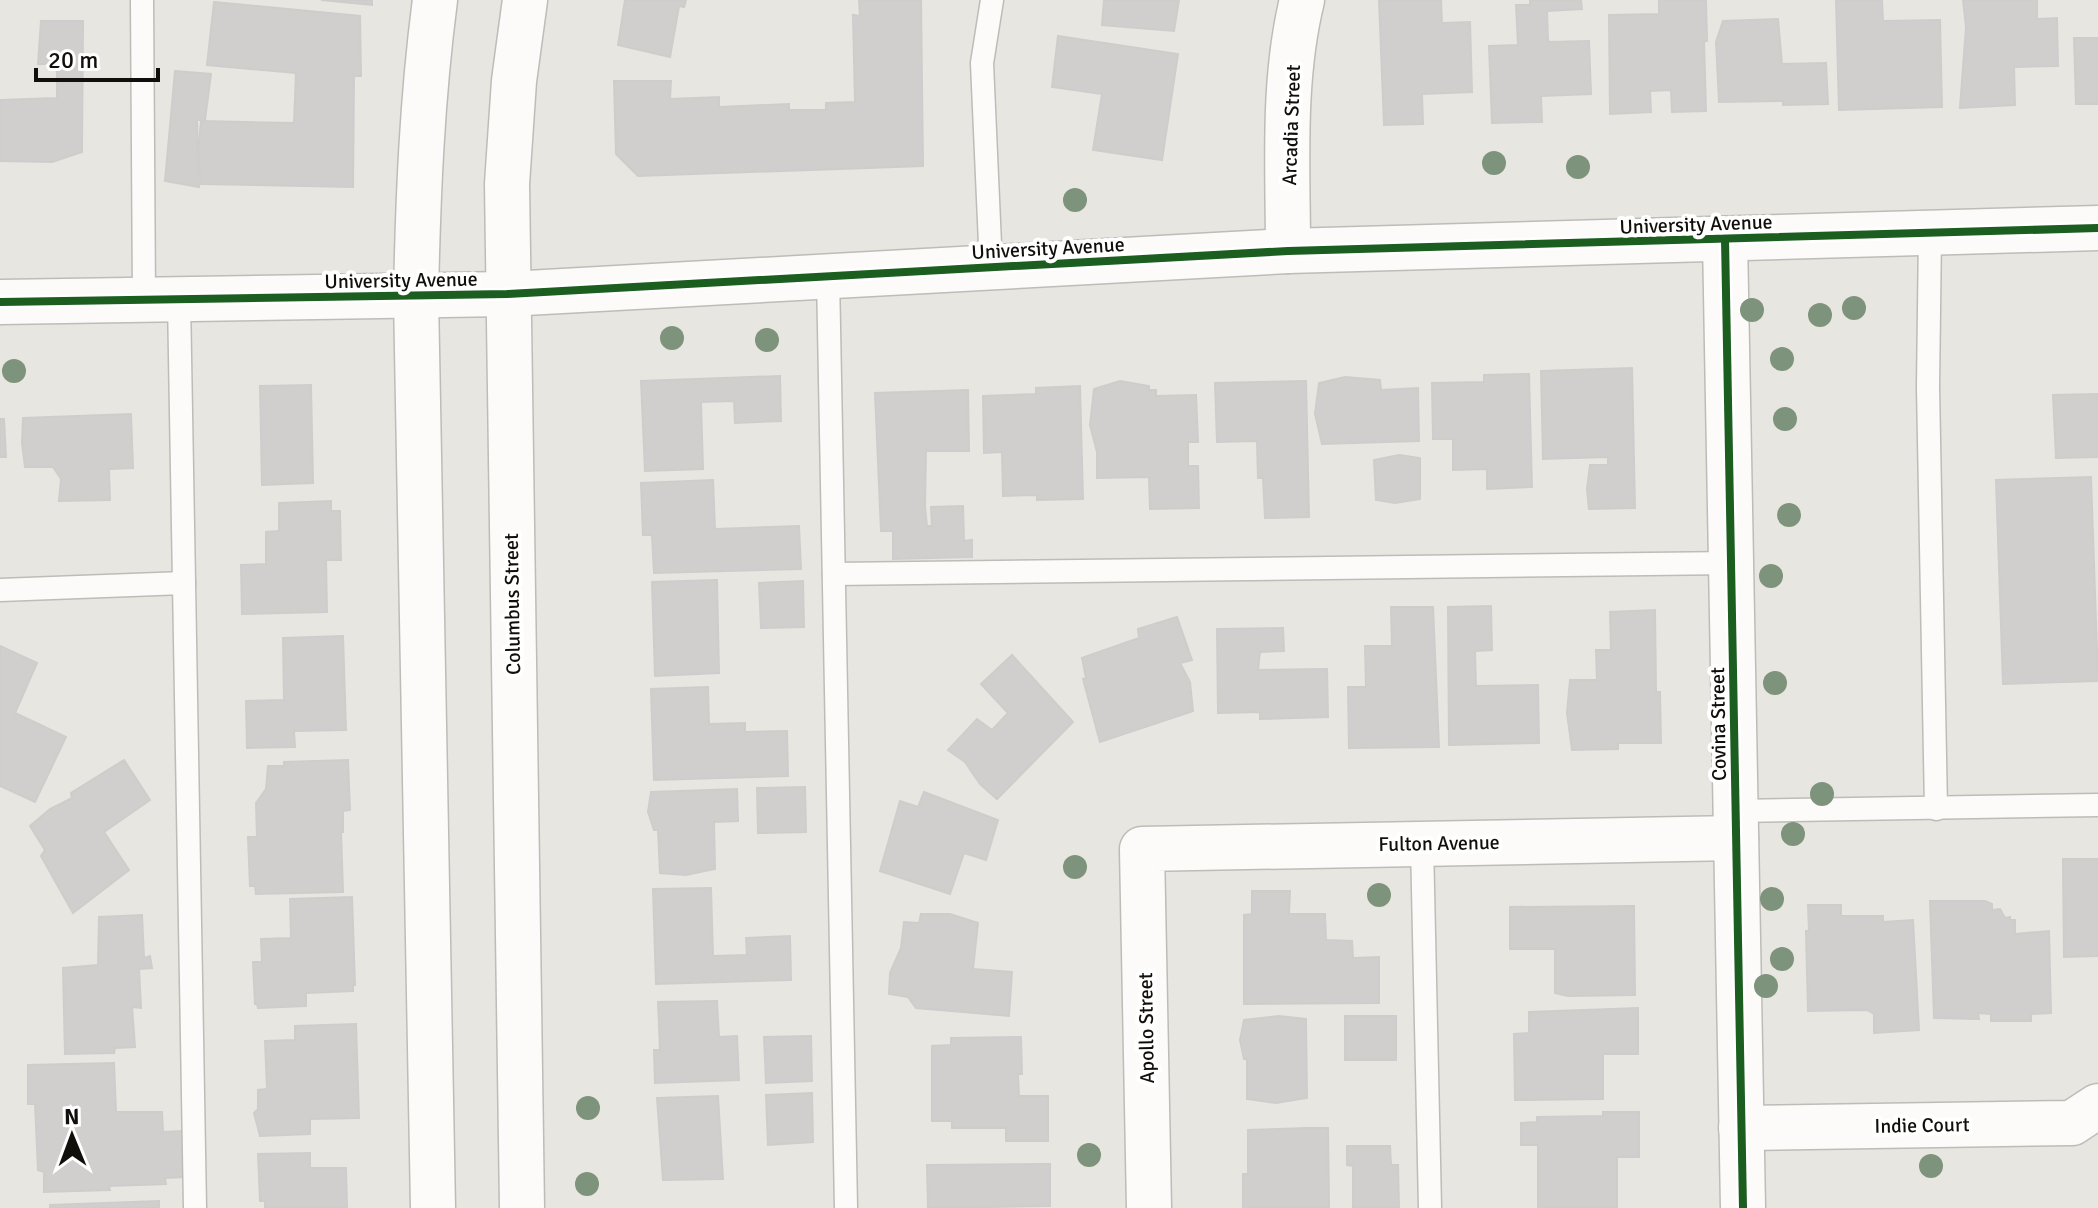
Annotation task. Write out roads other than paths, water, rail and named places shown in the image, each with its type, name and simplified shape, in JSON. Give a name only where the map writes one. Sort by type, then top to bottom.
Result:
[{"type":"street","points":[[433,1208],[416,296],[418,181],[425,72],[435,0]]},
{"type":"street","name":"Columbus Street","points":[[522,1208],[507,184],[514,81],[525,0]]},
{"type":"street","name":"Arcadia Street","points":[[1288,251],[1287,106],[1302,0]]},
{"type":"street","name":"University Avenue","points":[[0,302],[507,294],[1288,251],[2098,228]]},
{"type":"street","name":"Covina Street","points":[[1725,239],[1743,1208]]},
{"type":"street","name":"Fulton Avenue","points":[[1142,849],[1422,843],[1736,824]]},
{"type":"street","name":"Apollo Street","points":[[1142,849],[1149,1208]]},
{"type":"street","name":"Indie Court","points":[[1741,1128],[2072,1123],[2098,1106]]},
{"type":"lane","points":[[142,0],[161,300],[184,583],[195,1208]]},
{"type":"lane","points":[[991,267],[982,63],[992,0]]},
{"type":"lane","points":[[1930,233],[1928,387],[1936,809]]},
{"type":"lane","points":[[828,276],[846,1208]]},
{"type":"lane","points":[[834,574],[1732,563]]},
{"type":"lane","points":[[0,590],[184,583]]},
{"type":"lane","points":[[1736,824],[1936,809],[2098,805]]},
{"type":"lane","points":[[1422,843],[1430,1208]]}]
